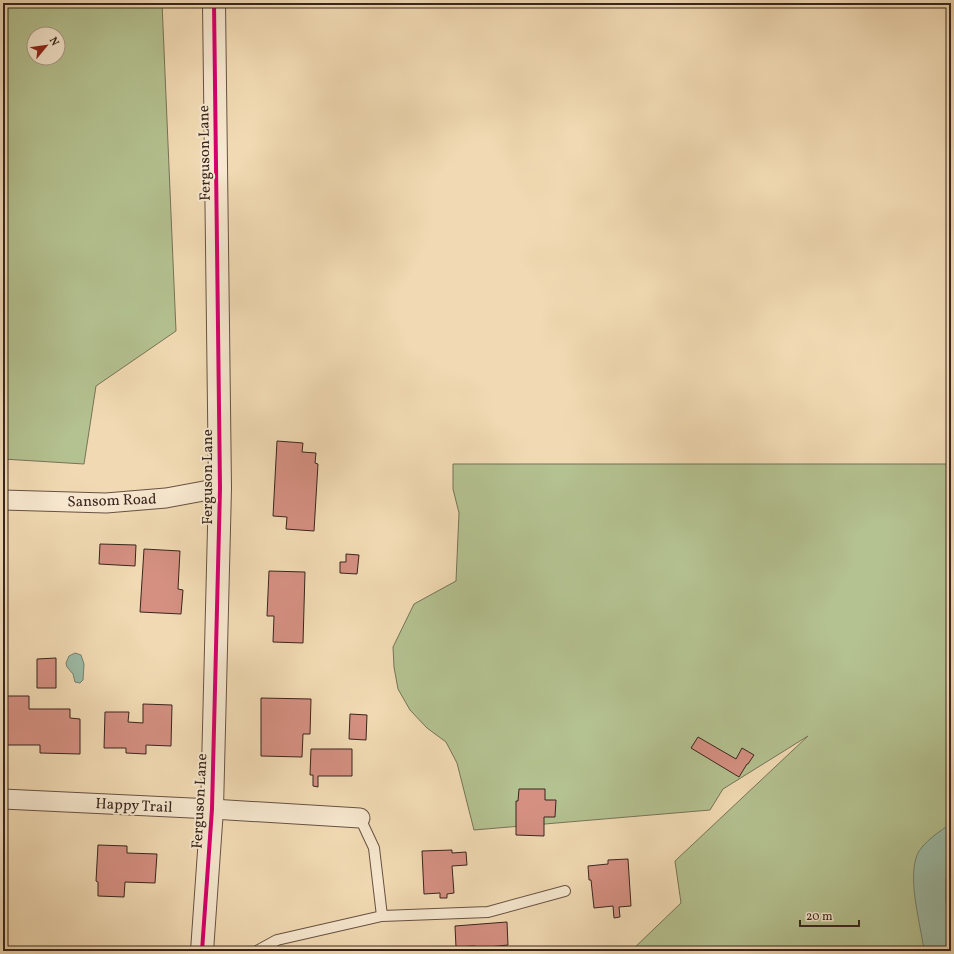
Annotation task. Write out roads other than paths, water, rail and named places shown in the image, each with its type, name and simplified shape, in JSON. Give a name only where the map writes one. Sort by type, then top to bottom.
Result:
[{"type":"street","name":"Ferguson Lane","points":[[202,951],[212,809],[220,488],[214,3]]},
{"type":"street","name":"Sansom Road","points":[[3,500],[106,503],[166,498],[220,488]]},
{"type":"street","name":"Happy Trail","points":[[3,799],[360,818]]},
{"type":"lane","points":[[360,818],[374,848],[382,916]]},
{"type":"lane","points":[[256,951],[277,940],[382,916],[488,912],[565,891]]}]
